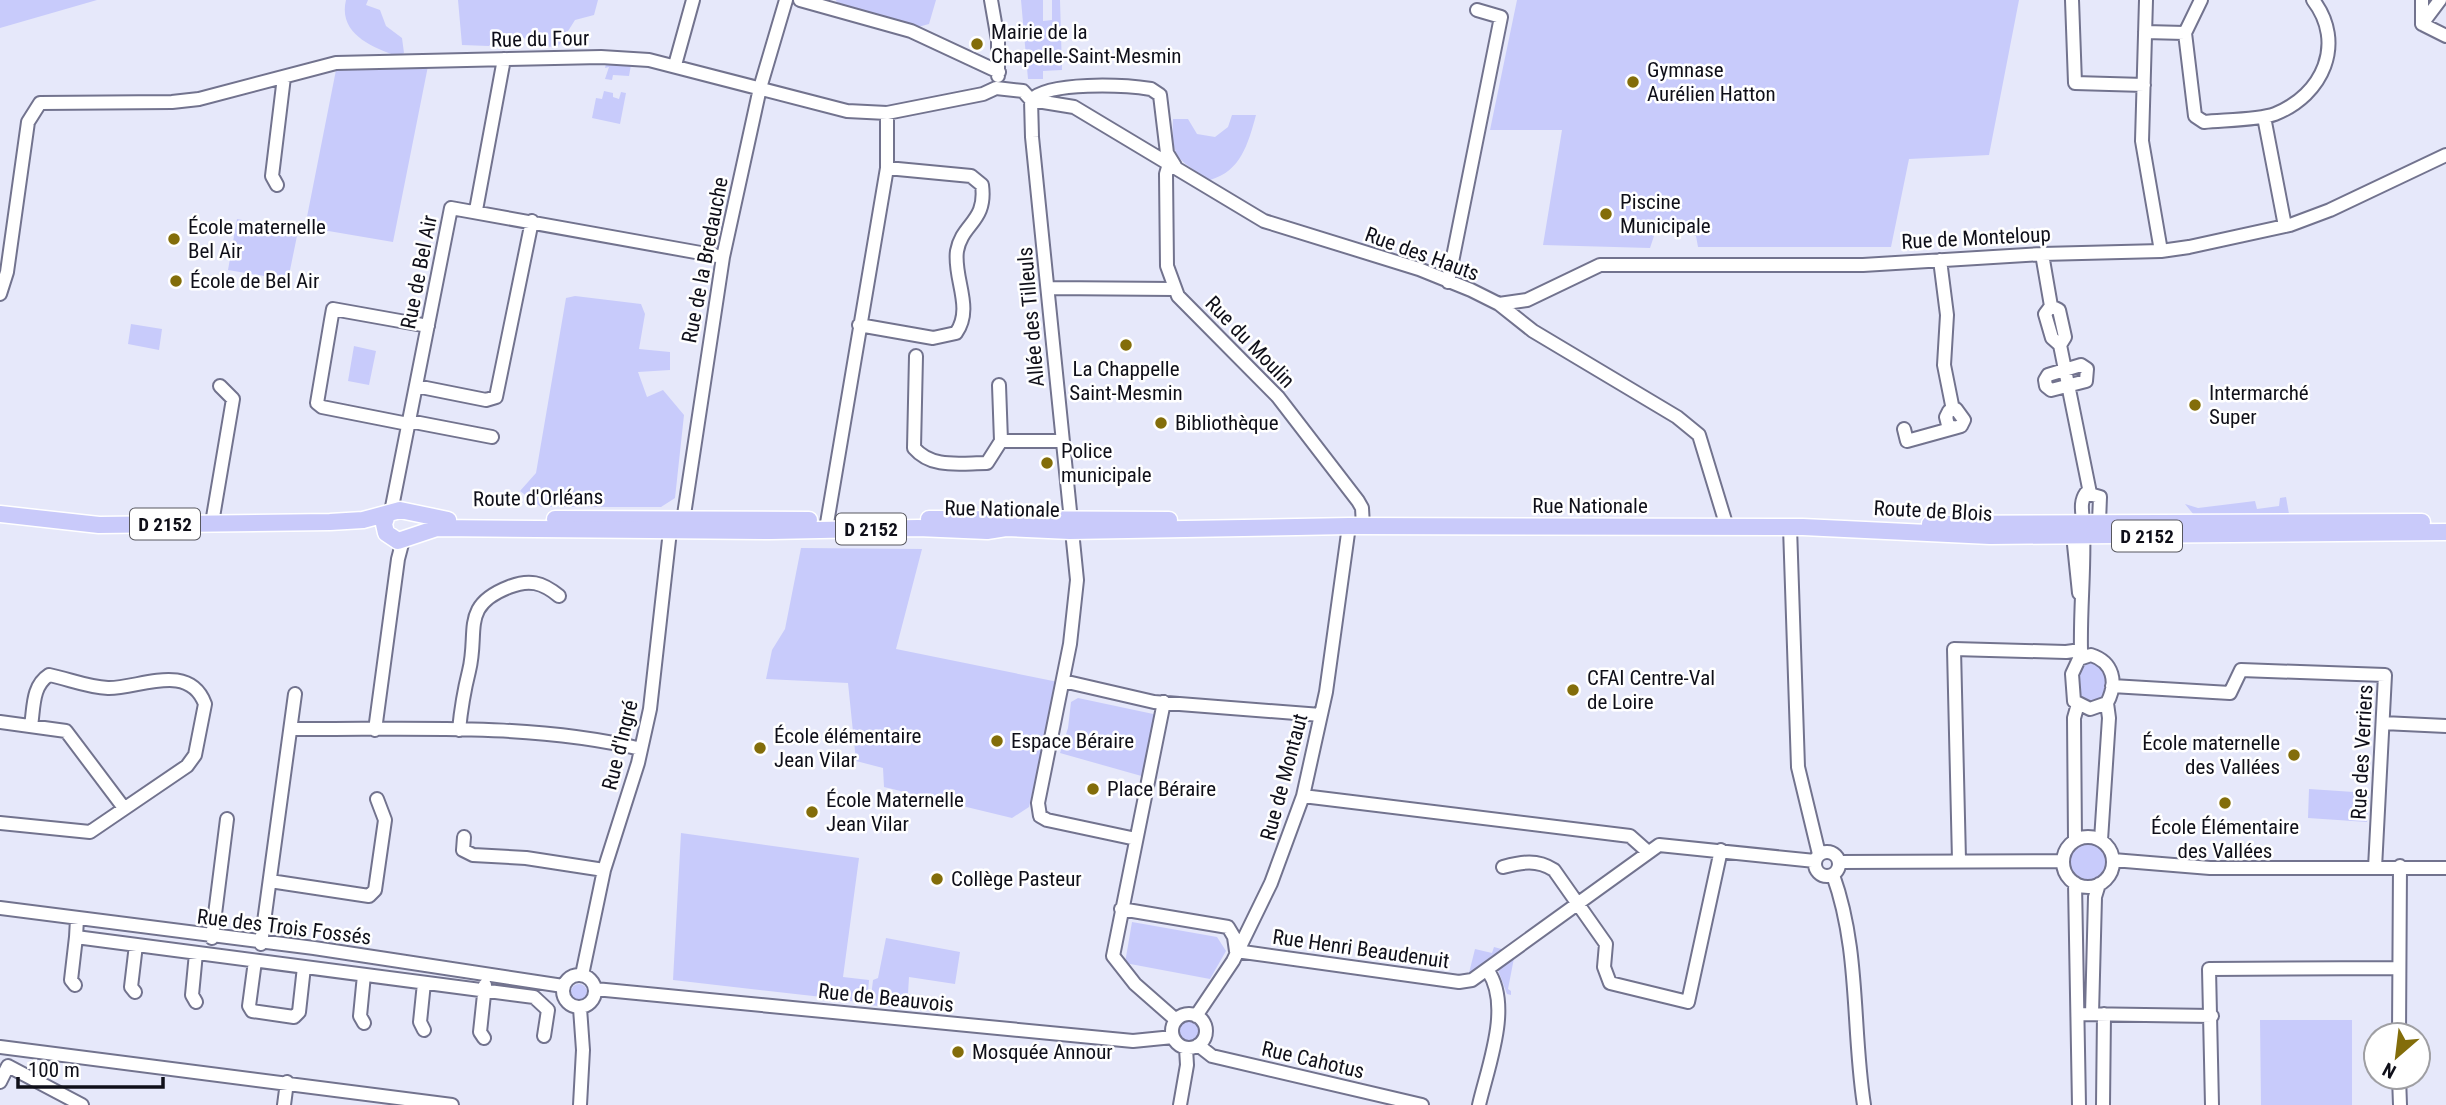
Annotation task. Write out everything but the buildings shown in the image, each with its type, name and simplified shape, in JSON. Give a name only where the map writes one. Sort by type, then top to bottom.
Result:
[{"type":"main road","name":"Route d'Orléans","points":[[330,522],[396,512],[438,520],[677,525]]},
{"type":"main road","points":[[396,512],[414,524],[398,538],[384,524],[396,512]]},
{"type":"main road","name":"Route d'Orléans","points":[[0,514],[99,525],[330,522],[364,526],[398,538],[437,528],[677,525]]},
{"type":"main road","name":"Route de Blois","points":[[2348,528],[2446,522]]},
{"type":"main road","name":"Rue Nationale","points":[[677,525],[1848,528]]},
{"type":"main road","name":"Route de Blois","points":[[1848,528],[1990,536],[2085,528],[2348,528],[2446,532]]},
{"type":"street","points":[[675,65],[692,0]]},
{"type":"street","name":"Rue de la Bredauche","points":[[677,525],[723,257],[760,89],[786,0]]},
{"type":"street","points":[[800,0],[911,31],[999,72]]},
{"type":"street","points":[[2072,0],[2075,83],[2144,85]]},
{"type":"street","points":[[2146,0],[2142,141],[2161,251]]},
{"type":"street","points":[[2201,0],[2185,33],[2195,116],[2204,122],[2264,117],[2287,108],[2312,90],[2324,70],[2328,54],[2328,28],[2313,0]]},
{"type":"street","points":[[2422,0],[2422,24]]},
{"type":"street","points":[[2422,24],[2440,0]]},
{"type":"street","points":[[993,6],[999,40],[996,88],[1023,91],[1031,100],[1043,91],[1060,87],[1151,89],[1160,96],[1164,138],[1172,165],[1166,174],[1167,266],[1174,289],[1048,288]]},
{"type":"street","points":[[1448,282],[1501,17],[1477,10]]},
{"type":"street","points":[[2422,24],[2446,36]]},
{"type":"street","points":[[2145,32],[2185,33]]},
{"type":"street","name":"Rue du Four","points":[[0,294],[7,272],[28,122],[40,103],[172,102],[213,96],[336,63],[626,57],[675,65],[848,111],[887,113],[983,94],[996,88]]},
{"type":"street","points":[[476,210],[504,59]]},
{"type":"street","points":[[278,184],[272,176],[284,77]]},
{"type":"street","name":"Rue des Hauts","points":[[1031,100],[1074,107],[1264,221],[1448,282],[1499,304],[1533,331],[1677,417],[1699,435],[1727,527]]},
{"type":"street","name":"Allée des Tilleuls","points":[[1031,100],[1031,137],[1048,288],[1069,524],[1077,580],[1070,644],[1038,803],[1040,816],[1055,822],[1136,839]]},
{"type":"street","points":[[826,524],[887,168],[887,113]]},
{"type":"street","points":[[2264,117],[2285,226]]},
{"type":"street","points":[[1150,152],[1159,149],[1164,138]]},
{"type":"street","name":"Rue de Monteloup","points":[[1499,304],[1527,300],[1600,265],[1783,266],[2161,251],[2285,226],[2330,210],[2446,155]]},
{"type":"street","points":[[859,325],[933,338],[956,333],[964,318],[958,249],[984,206],[982,185],[971,176],[887,168]]},
{"type":"street","name":"Rue de Bel Air","points":[[396,512],[391,500],[396,491],[449,211],[455,207],[476,210],[723,257]]},
{"type":"street","points":[[416,386],[486,400],[496,397],[532,221]]},
{"type":"street","points":[[2042,254],[2051,306],[2059,310],[2065,337],[2060,345],[2090,493],[2097,495],[2101,501],[2085,528],[2080,596],[2082,653],[2073,669],[2073,696],[2078,704],[2090,709],[2107,703]]},
{"type":"street","points":[[1904,429],[1907,441],[1954,428],[1948,425],[1946,417],[1953,410],[1944,365],[1947,315],[1940,260]]},
{"type":"street","name":"Rue du Moulin","points":[[1174,289],[1300,422],[1362,508],[1356,526]]},
{"type":"street","points":[[428,326],[333,309],[317,403],[492,436]]},
{"type":"street","points":[[916,356],[914,448],[924,460],[934,463],[986,463],[1001,441],[999,385]]},
{"type":"street","points":[[2081,365],[2089,374],[2086,381],[2068,386],[2051,390],[2046,386],[2045,380],[2048,375],[2081,365]]},
{"type":"street","points":[[212,523],[233,398],[220,386]]},
{"type":"street","points":[[1001,441],[1061,441]]},
{"type":"street","name":"Rue d'Ingré","points":[[582,975],[604,870],[641,749],[655,678],[677,525]]},
{"type":"street","name":"Rue de Montaut","points":[[1196,1016],[1236,951],[1271,883],[1303,796],[1356,526]]},
{"type":"street","points":[[1790,527],[1798,767],[1819,874],[1832,875]]},
{"type":"street","points":[[375,730],[398,559],[398,538]]},
{"type":"street","points":[[459,730],[473,623],[483,601],[491,594],[526,582],[548,587],[559,596]]},
{"type":"street","points":[[1959,860],[1954,649],[2082,653],[2104,659],[2109,664],[2112,686],[2107,703],[2109,718],[2101,840]]},
{"type":"street","name":"Rue des Verriers","points":[[2112,686],[2230,693],[2241,670],[2385,675],[2375,868]]},
{"type":"street","points":[[0,823],[83,834],[187,766],[195,755],[205,704],[194,688],[182,682],[157,679],[124,688],[104,688],[49,675],[40,681],[36,689],[31,726]]},
{"type":"street","points":[[1063,681],[1164,702],[1321,715]]},
{"type":"street","points":[[261,944],[295,694]]},
{"type":"street","points":[[1164,702],[1114,950],[1116,963],[1176,1020]]},
{"type":"street","points":[[2075,840],[2074,718],[2078,704]]},
{"type":"street","points":[[0,722],[66,731],[124,807]]},
{"type":"street","points":[[2383,723],[2446,726]]},
{"type":"street","points":[[291,729],[459,730],[525,734],[641,749]]},
{"type":"street","points":[[1303,796],[1630,836],[1648,852],[1659,845],[1667,844],[1817,857],[1830,852],[1839,862],[2062,861]]},
{"type":"street","points":[[270,881],[369,896],[375,890],[385,820],[377,799]]},
{"type":"street","points":[[212,938],[227,819]]},
{"type":"street","points":[[2099,884],[2082,886],[2065,873],[2062,861],[2064,852],[2075,840],[2088,836],[2101,840],[2111,852],[2113,860],[2110,874],[2099,884],[2095,897],[2103,1105]]},
{"type":"street","points":[[464,837],[463,850],[472,855],[526,858],[604,870]]},
{"type":"street","points":[[1503,867],[1526,862],[1544,863],[1554,870],[1606,944],[1604,967],[1610,983],[1688,1002],[1721,850]]},
{"type":"street","name":"Rue Henri Beaudenuit","points":[[1236,951],[1459,982],[1472,980],[1489,971],[1648,852]]},
{"type":"street","points":[[2113,860],[2210,868],[2446,868]]},
{"type":"street","points":[[1839,862],[1832,875],[1843,904],[1853,965],[1864,1105]]},
{"type":"street","points":[[2399,1021],[2400,866]]},
{"type":"street","points":[[2075,883],[2079,1105]]},
{"type":"street","name":"Rue des Trois Fossés","points":[[0,908],[212,938],[314,948],[564,986]]},
{"type":"street","points":[[1121,909],[1228,927],[1234,937],[1236,951]]},
{"type":"street","points":[[75,985],[71,980],[78,919]]},
{"type":"street","points":[[76,937],[534,997],[548,1010],[544,1036]]},
{"type":"street","points":[[135,945],[131,987],[135,992]]},
{"type":"street","points":[[196,953],[192,995],[196,1002]]},
{"type":"street","points":[[255,961],[249,1006],[252,1011],[295,1017],[299,1012],[304,967]]},
{"type":"street","points":[[2212,1105],[2209,969],[2398,968]]},
{"type":"street","points":[[1479,1105],[1500,1002],[1498,988],[1489,971]]},
{"type":"street","points":[[484,1038],[480,1032],[486,974]]},
{"type":"street","points":[[364,975],[360,1016],[364,1023]]},
{"type":"street","points":[[582,975],[590,980],[595,989],[593,999],[580,1007],[566,1001],[564,986],[573,976],[582,975]]},
{"type":"street","points":[[424,983],[420,1022],[424,1030]]},
{"type":"street","name":"Rue de Beauvois","points":[[595,989],[1133,1041],[1173,1037]]},
{"type":"street","points":[[580,1007],[583,1050],[580,1105]]},
{"type":"street","points":[[2078,1014],[2212,1016]]},
{"type":"street","points":[[1180,1105],[1192,1046],[1205,1031],[1196,1016],[1184,1015],[1176,1020],[1173,1037],[1192,1046]]},
{"type":"street","name":"Rue Cahotus","points":[[1192,1046],[1212,1056],[1422,1105]]},
{"type":"street","points":[[0,1047],[287,1082],[404,1101],[452,1105]]},
{"type":"street","points":[[0,1082],[8,1066],[82,1105]]},
{"type":"street","points":[[284,1105],[287,1082]]},
{"type":"shaded area","points":[[0,0],[97,0],[0,28]]},
{"type":"shaded area","points":[[346,0],[368,0],[366,5],[380,10],[386,26],[402,38],[404,53],[397,56],[359,37],[347,21]]},
{"type":"shaded area","points":[[458,0],[598,0],[594,15],[575,20],[558,47],[534,46],[524,38],[497,36],[489,46],[462,45]]},
{"type":"shaded area","points":[[836,0],[936,0],[929,24],[918,27],[838,9]]},
{"type":"shaded area","points":[[1021,0],[1043,0],[1043,21],[1052,20],[1052,0],[1060,0],[1062,70],[1043,71],[1043,79],[1028,79]]},
{"type":"shaded area","points":[[1517,0],[2019,0],[1989,155],[1909,159],[1891,247],[1698,247],[1696,236],[1676,229],[1655,233],[1650,248],[1543,245],[1562,130],[1490,130]]},
{"type":"shaded area","points":[[606,64],[631,65],[629,76],[613,75],[612,80],[605,79],[609,67],[605,68]]},
{"type":"shaded area","points":[[428,66],[393,242],[305,227],[336,70]]},
{"type":"shaded area","points":[[604,91],[613,93],[613,97],[619,99],[621,92],[626,93],[620,124],[592,118],[596,98],[602,99]]},
{"type":"shaded area","points":[[1232,115],[1256,115],[1242,155],[1229,170],[1210,180],[1178,156],[1173,142],[1173,119],[1188,119],[1197,134],[1215,137],[1228,127]]},
{"type":"shaded area","points":[[237,219],[298,231],[288,280],[228,270]]},
{"type":"shaded area","points":[[575,296],[641,304],[645,314],[639,349],[670,352],[670,370],[638,372],[647,397],[663,390],[684,415],[675,498],[661,507],[541,507],[520,491],[536,473],[566,298]]},
{"type":"shaded area","points":[[131,324],[162,329],[159,350],[128,344]]},
{"type":"shaded area","points":[[354,346],[376,351],[369,385],[348,381]]},
{"type":"shaded area","points":[[2286,497],[2289,514],[2194,515],[2185,504],[2198,508],[2255,501],[2257,509],[2279,506],[2280,498]]},
{"type":"shaded area","points":[[801,548],[922,549],[896,649],[1058,682],[1029,807],[1012,818],[884,787],[883,768],[856,761],[848,683],[766,679],[772,650],[785,629]]},
{"type":"shaded area","points":[[2090,661],[2106,670],[2104,700],[2088,704],[2078,695],[2077,673]]},
{"type":"shaded area","points":[[1078,698],[1158,715],[1145,777],[1060,753],[1068,728],[1071,702]]},
{"type":"shaded area","points":[[2309,789],[2369,793],[2367,822],[2308,818]]},
{"type":"shaded area","points":[[681,833],[859,858],[843,977],[869,980],[867,1003],[826,998],[826,994],[822,997],[673,980]]},
{"type":"shaded area","points":[[2087,842],[2101,847],[2106,861],[2101,875],[2087,880],[2073,875],[2068,861],[2073,847]]},
{"type":"shaded area","points":[[1132,922],[1217,937],[1226,951],[1210,979],[1125,963]]},
{"type":"shaded area","points":[[886,938],[960,952],[955,984],[909,977],[908,994],[915,995],[914,1010],[870,1005],[873,980],[878,978]]},
{"type":"shaded area","points":[[1494,947],[1505,950],[1478,970],[1469,973],[1475,949],[1492,953]]},
{"type":"shaded area","points":[[1514,958],[1508,989],[1511,995],[1507,994],[1498,970]]},
{"type":"shaded area","points":[[576,984],[582,984],[587,992],[585,998],[576,1000],[571,995],[571,989]]},
{"type":"shaded area","points":[[1189,1018],[1200,1025],[1201,1030],[1194,1041],[1189,1042],[1178,1035],[1177,1030],[1184,1019]]},
{"type":"shaded area","points":[[2260,1020],[2352,1020],[2352,1105],[2261,1105]]},
{"type":"place","name":"Mairie de la Chapelle-Saint-Mesmin","points":[[977,44]]},
{"type":"place","name":"Gymnase Aurélien Hatton","points":[[1633,82]]},
{"type":"place","name":"Piscine Municipale","points":[[1606,214]]},
{"type":"place","name":"École maternelle Bel Air","points":[[174,239]]},
{"type":"place","name":"École de Bel Air","points":[[176,281]]},
{"type":"place","name":"La Chappelle Saint-Mesmin","points":[[1126,345]]},
{"type":"place","name":"Intermarché Super","points":[[2195,405]]},
{"type":"place","name":"Bibliothèque","points":[[1161,423]]},
{"type":"place","name":"Police municipale","points":[[1047,463]]},
{"type":"place","name":"CFAI Centre-Val de Loire","points":[[1573,690]]},
{"type":"place","name":"Espace Béraire","points":[[997,741]]},
{"type":"place","name":"École élémentaire Jean Vilar","points":[[760,748]]},
{"type":"place","name":"École maternelle des Vallées","points":[[2294,755]]},
{"type":"place","name":"Place Béraire","points":[[1093,789]]},
{"type":"place","name":"École Élémentaire des Vallées","points":[[2225,803]]},
{"type":"place","name":"École Maternelle Jean Vilar","points":[[812,812]]},
{"type":"place","name":"Collège Pasteur","points":[[937,879]]},
{"type":"place","name":"Mosquée Annour","points":[[958,1052]]}]
